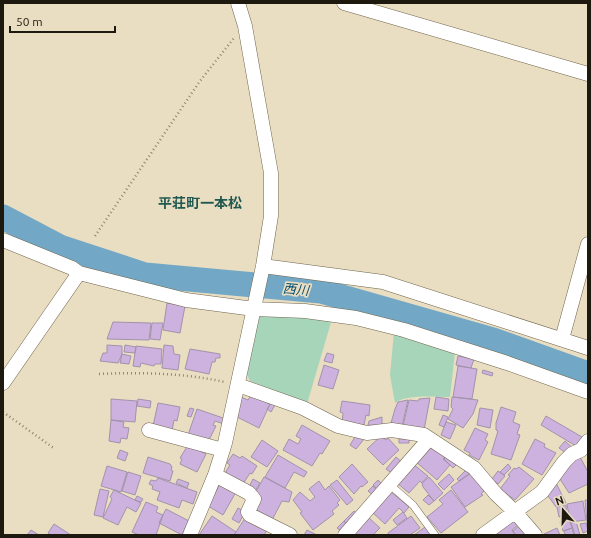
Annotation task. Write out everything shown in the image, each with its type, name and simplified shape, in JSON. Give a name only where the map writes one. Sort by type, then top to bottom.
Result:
[{"type":"street","points":[[190,535],[215,475],[223,450],[254,309],[272,216],[271,173],[245,26],[238,3]]},
{"type":"street","points":[[344,3],[588,74]]},
{"type":"street","points":[[3,240],[72,268],[79,273],[186,300],[254,309],[305,311],[370,321],[404,330],[507,363],[588,392]]},
{"type":"street","points":[[562,339],[588,244]]},
{"type":"street","points":[[263,266],[383,282],[588,348]]},
{"type":"street","points":[[3,383],[79,273]]},
{"type":"street","points":[[238,385],[303,408],[338,426],[367,433],[392,430],[424,435],[474,468],[496,494],[515,512],[535,535]]},
{"type":"street","points":[[149,430],[223,450]]},
{"type":"street","points":[[346,535],[429,439]]},
{"type":"street","points":[[483,535],[542,492],[564,462],[572,454],[586,449]]},
{"type":"street","points":[[215,475],[254,498],[248,512],[250,515],[290,535]]},
{"type":"lane","points":[[390,485],[413,505],[435,535]]},
{"type":"path","points":[[95,236],[200,81],[222,51],[245,26]]},
{"type":"path","points":[[100,374],[129,372],[173,374],[198,376],[238,385]]},
{"type":"path","points":[[3,412],[55,449]]},
{"type":"green space","points":[[267,313],[332,319],[307,404],[250,381],[247,375],[258,317]]},
{"type":"green space","points":[[394,332],[455,352],[450,397],[413,397],[400,400],[395,403],[390,375]]},
{"type":"building","points":[[167,303],[185,306],[180,333],[163,330]]},
{"type":"building","points":[[113,322],[151,323],[149,340],[107,339]]},
{"type":"building","points":[[152,323],[163,323],[160,340],[150,339]]},
{"type":"building","points":[[107,345],[122,346],[122,354],[118,363],[100,361],[103,353],[107,353]]},
{"type":"building","points":[[125,345],[136,347],[135,353],[124,352]]},
{"type":"building","points":[[164,345],[173,346],[174,354],[180,355],[178,370],[162,368]]},
{"type":"building","points":[[136,346],[162,349],[161,364],[155,364],[154,366],[141,363],[140,367],[133,366]]},
{"type":"building","points":[[190,349],[220,354],[220,358],[216,358],[215,362],[212,362],[209,374],[185,369]]},
{"type":"building","points":[[327,353],[334,355],[332,363],[324,361]]},
{"type":"building","points":[[122,354],[131,356],[129,364],[120,363]]},
{"type":"building","points":[[458,356],[474,359],[471,368],[456,365]]},
{"type":"building","points":[[324,365],[339,370],[333,389],[318,385]]},
{"type":"building","points":[[458,366],[477,369],[472,399],[453,397]]},
{"type":"building","points":[[483,370],[493,373],[492,376],[482,373]]},
{"type":"building","points":[[251,395],[270,404],[259,428],[237,417],[241,397],[248,400]]},
{"type":"building","points":[[436,397],[449,399],[448,411],[434,409]]},
{"type":"building","points":[[452,397],[478,400],[473,414],[463,428],[448,419],[453,409],[451,407]]},
{"type":"building","points":[[430,398],[424,430],[403,426],[409,400],[418,401],[419,399]]},
{"type":"building","points":[[111,399],[137,401],[135,422],[111,420]]},
{"type":"building","points":[[138,399],[151,401],[150,408],[137,406]]},
{"type":"building","points":[[408,400],[402,426],[391,423],[398,402]]},
{"type":"building","points":[[342,401],[370,405],[369,416],[366,415],[364,425],[342,423],[343,413],[340,412]]},
{"type":"building","points":[[272,402],[275,405],[271,412],[267,409]]},
{"type":"building","points":[[158,403],[180,407],[177,421],[174,420],[172,431],[153,426]]},
{"type":"building","points":[[501,407],[516,412],[513,422],[520,425],[517,434],[520,435],[511,460],[491,454],[498,431],[496,430],[496,423]]},
{"type":"building","points":[[190,408],[194,409],[191,417],[187,416]]},
{"type":"building","points":[[480,408],[493,410],[490,428],[477,425]]},
{"type":"building","points":[[197,409],[226,419],[224,424],[215,421],[213,425],[216,426],[208,442],[188,435]]},
{"type":"building","points":[[443,415],[448,417],[444,427],[439,425]]},
{"type":"building","points":[[546,416],[582,437],[576,446],[541,425]]},
{"type":"building","points":[[382,417],[382,426],[368,425],[369,421]]},
{"type":"building","points":[[111,420],[124,422],[123,427],[129,428],[127,439],[121,438],[120,443],[109,441]]},
{"type":"building","points":[[446,422],[456,425],[450,439],[441,435]]},
{"type":"building","points":[[302,425],[330,441],[312,466],[283,450],[289,439],[298,444],[301,439],[296,436]]},
{"type":"building","points":[[475,428],[488,434],[485,440],[488,442],[479,460],[469,455],[470,453],[464,450]]},
{"type":"building","points":[[381,436],[386,440],[388,438],[399,450],[383,465],[367,449]]},
{"type":"building","points":[[355,437],[365,438],[356,449],[350,445]]},
{"type":"building","points":[[399,439],[409,439],[409,443],[399,443]]},
{"type":"building","points":[[535,439],[545,444],[544,447],[556,453],[542,475],[522,464]]},
{"type":"building","points":[[262,440],[278,451],[267,467],[251,457]]},
{"type":"building","points":[[565,441],[574,449],[567,454],[559,448]]},
{"type":"building","points":[[188,445],[206,454],[197,472],[180,464],[182,459],[180,458]]},
{"type":"building","points":[[428,446],[438,449],[446,456],[443,459],[450,465],[437,480],[415,461]]},
{"type":"building","points":[[120,450],[128,453],[125,461],[117,458]]},
{"type":"building","points":[[233,454],[240,458],[242,456],[257,466],[252,474],[250,473],[243,484],[225,473],[230,465],[227,463]]},
{"type":"building","points":[[278,455],[307,472],[304,477],[294,472],[285,488],[265,477]]},
{"type":"building","points":[[447,455],[457,464],[453,468],[444,459]]},
{"type":"building","points":[[579,455],[588,472],[588,484],[569,493],[558,476]]},
{"type":"building","points":[[148,457],[170,464],[172,467],[171,470],[173,471],[170,481],[143,473]]},
{"type":"building","points":[[396,457],[403,463],[393,474],[386,469]]},
{"type":"building","points":[[352,464],[368,482],[362,487],[361,486],[354,494],[339,477]]},
{"type":"building","points":[[413,464],[428,476],[422,483],[420,481],[409,493],[397,483]]},
{"type":"building","points":[[508,464],[511,468],[504,475],[500,472]]},
{"type":"building","points":[[107,466],[127,472],[121,492],[101,486]]},
{"type":"building","points":[[519,467],[534,479],[515,500],[500,489],[514,468],[516,469]]},
{"type":"building","points":[[467,469],[470,473],[459,481],[457,479]]},
{"type":"building","points":[[498,471],[505,476],[498,484],[492,479]]},
{"type":"building","points":[[128,472],[141,476],[135,495],[122,491]]},
{"type":"building","points":[[471,473],[484,491],[481,494],[483,495],[465,507],[451,487]]},
{"type":"building","points":[[449,474],[454,480],[444,490],[438,484]]},
{"type":"building","points":[[264,477],[292,492],[289,502],[282,501],[272,520],[253,510],[254,495]]},
{"type":"building","points":[[429,477],[443,493],[434,501],[423,487],[422,483]]},
{"type":"building","points":[[158,478],[197,492],[193,504],[182,500],[179,508],[157,500],[160,492],[152,489],[153,486],[149,484],[151,480],[156,481]]},
{"type":"building","points":[[178,479],[189,483],[187,488],[176,483]]},
{"type":"building","points":[[253,479],[260,483],[255,491],[249,487]]},
{"type":"building","points":[[337,480],[353,500],[347,505],[330,485]]},
{"type":"building","points":[[378,480],[384,486],[379,491],[373,485]]},
{"type":"building","points":[[319,481],[325,490],[329,486],[340,500],[337,503],[339,505],[332,511],[334,514],[313,530],[300,513],[302,512],[293,500],[300,492],[310,501],[315,497],[309,489]]},
{"type":"building","points":[[555,481],[566,503],[556,507],[546,493]]},
{"type":"building","points":[[221,482],[236,492],[223,515],[208,506]]},
{"type":"building","points":[[373,486],[378,492],[374,496],[368,491]]},
{"type":"building","points":[[100,489],[109,491],[103,517],[94,515]]},
{"type":"building","points":[[114,490],[141,503],[136,512],[127,507],[118,525],[103,518],[112,499],[110,497]]},
{"type":"building","points":[[451,490],[468,512],[441,533],[427,517],[443,504],[439,500]]},
{"type":"building","points":[[390,491],[409,507],[404,513],[399,508],[385,524],[372,512]]},
{"type":"building","points":[[428,495],[434,501],[429,505],[423,500]]},
{"type":"building","points":[[137,496],[143,499],[141,502],[135,500]]},
{"type":"building","points":[[585,500],[588,500],[588,533]]},
{"type":"building","points":[[583,501],[586,520],[570,522],[567,504]]},
{"type":"building","points":[[146,502],[158,507],[156,512],[163,515],[156,535],[139,535],[132,532]]},
{"type":"building","points":[[566,505],[567,516],[559,517],[557,507]]},
{"type":"building","points":[[238,508],[245,512],[239,523],[232,519]]},
{"type":"building","points":[[166,509],[189,521],[182,535],[159,523]]},
{"type":"building","points":[[354,511],[358,514],[348,525],[344,521]]},
{"type":"building","points":[[403,512],[407,518],[397,525],[393,520]]},
{"type":"building","points":[[247,515],[268,529],[264,535],[234,535]]},
{"type":"building","points":[[212,516],[236,532],[234,535],[199,535]]},
{"type":"building","points":[[411,516],[420,528],[410,535],[389,535],[388,533]]},
{"type":"building","points":[[368,517],[380,528],[373,535],[357,535],[354,532]]},
{"type":"building","points":[[513,518],[518,525],[512,530],[515,535],[490,535]]},
{"type":"building","points":[[569,519],[572,528],[563,531],[560,522]]},
{"type":"building","points":[[344,521],[348,526],[342,532],[337,528]]},
{"type":"building","points":[[576,521],[580,535],[575,535],[571,523]]},
{"type":"building","points":[[586,523],[588,531],[583,533],[580,524]]},
{"type":"building","points":[[54,524],[71,535],[51,535],[48,533]]},
{"type":"building","points":[[520,525],[528,535],[516,535],[513,531]]},
{"type":"building","points":[[425,527],[430,534],[414,535]]},
{"type":"building","points":[[557,528],[560,535],[544,535],[544,534]]},
{"type":"building","points":[[572,528],[574,535],[565,535],[564,531]]},
{"type":"building","points":[[31,530],[39,535],[27,535]]},
{"type":"building","points":[[307,530],[317,535],[304,535]]},
{"type":"waterway","name":"西川","points":[[3,217],[60,247],[145,275],[321,291],[493,340],[588,374]]},
{"type":"district","name":"平荘町一本松","points":[[200,203]]}]
